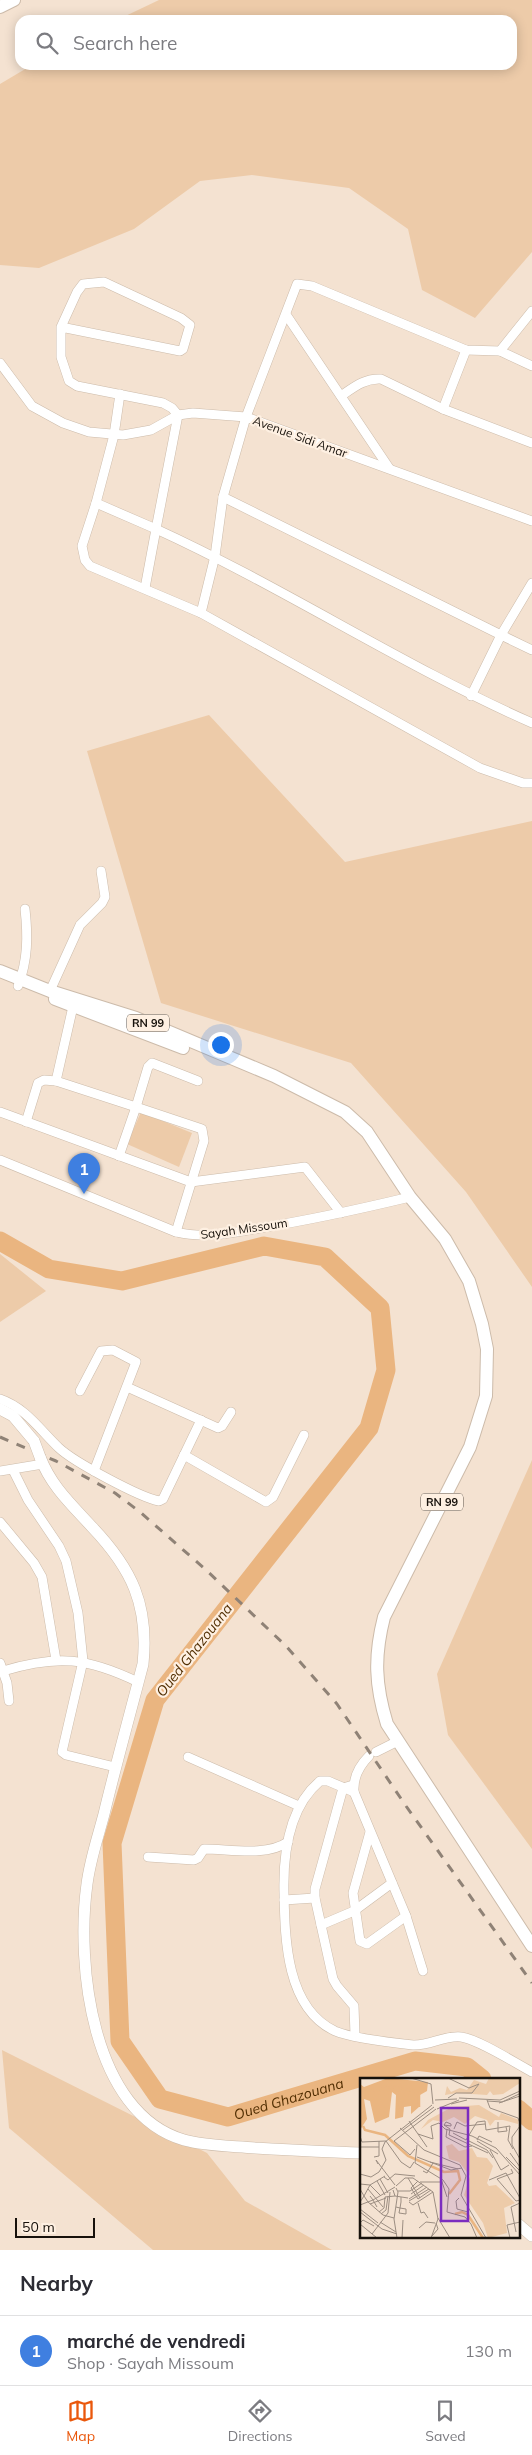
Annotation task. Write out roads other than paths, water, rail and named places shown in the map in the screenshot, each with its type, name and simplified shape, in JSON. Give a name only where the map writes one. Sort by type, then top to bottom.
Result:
[{"type":"main road","points":[[0,7],[14,0]]},
{"type":"main road","name":"RN 99","points":[[0,971],[19,982],[75,1002]]},
{"type":"main road","name":"RN 99","points":[[0,979],[19,982],[50,991],[275,1082],[292,1086],[320,1098],[345,1112],[367,1132],[410,1197],[445,1239],[469,1282],[487,1349],[486,1396],[470,1447],[384,1616],[377,1644],[376,1662],[379,1698],[387,1724],[532,1946]]},
{"type":"main road","points":[[0,1409],[13,1416],[34,1441],[41,1460],[65,1500],[93,1528],[127,1570],[137,1592],[144,1617],[146,1639],[138,1682],[87,1882],[84,1906],[85,1972],[101,2052],[126,2099],[162,2130],[184,2140],[225,2146],[360,2154]]},
{"type":"main road","points":[[520,2226],[532,2236]]},
{"type":"street","points":[[61,327],[180,351],[185,345],[190,325],[181,318],[104,282],[93,281],[83,284],[77,292],[61,327],[61,357],[69,382],[77,386],[162,403],[172,408],[178,414]]},
{"type":"street","points":[[202,613],[214,556],[223,497],[246,417],[287,316],[293,291],[297,284],[303,284],[466,350],[500,351],[532,366]]},
{"type":"street","points":[[500,351],[532,311]]},
{"type":"street","points":[[287,316],[390,468]]},
{"type":"street","points":[[443,409],[466,350]]},
{"type":"street","points":[[0,362],[32,406],[80,429],[114,435],[151,430],[178,414]]},
{"type":"street","points":[[341,396],[371,378],[381,379],[443,409],[532,443]]},
{"type":"street","points":[[120,394],[114,435],[96,503],[82,546],[85,560],[90,566],[202,613],[480,768],[523,783],[532,783]]},
{"type":"street","name":"Avenue Sidi Amar","points":[[178,414],[193,413],[246,417],[532,521]]},
{"type":"street","points":[[145,588],[178,414]]},
{"type":"street","points":[[223,497],[532,650]]},
{"type":"street","points":[[96,503],[214,556],[471,696],[532,723]]},
{"type":"street","points":[[471,696],[501,636],[532,583]]},
{"type":"street","points":[[50,991],[80,925],[102,903],[105,897],[101,871]]},
{"type":"street","points":[[19,982],[25,966],[28,938],[25,909]]},
{"type":"street","points":[[56,1081],[75,1002]]},
{"type":"street","points":[[119,1156],[148,1067],[152,1062],[198,1081]]},
{"type":"street","points":[[26,1122],[38,1083],[44,1080],[56,1081],[202,1129],[204,1141],[176,1232]]},
{"type":"street","points":[[0,1112],[191,1182],[301,1166],[309,1170],[341,1213]]},
{"type":"street","name":"Sayah Missoum","points":[[0,1160],[176,1232],[207,1237],[341,1213],[410,1197]]},
{"type":"street","points":[[80,1391],[96,1355],[101,1351],[108,1349],[136,1362],[94,1471]]},
{"type":"street","points":[[127,1387],[220,1428],[231,1412]]},
{"type":"street","points":[[0,1399],[27,1414],[64,1452],[94,1471],[156,1500],[161,1500],[202,1420]]},
{"type":"street","points":[[184,1455],[266,1502],[273,1497],[304,1435]]},
{"type":"street","points":[[41,1460],[7,1473],[59,1546],[66,1561],[78,1613],[82,1661],[62,1752],[66,1755],[115,1767]]},
{"type":"street","points":[[0,1522],[34,1563],[42,1577],[56,1660]]},
{"type":"street","points":[[9,1702],[2,1667],[37,1661],[82,1661],[112,1670],[138,1682]]},
{"type":"street","points":[[398,1741],[373,1754],[362,1764],[353,1788],[406,1916],[424,1971]]},
{"type":"street","points":[[188,1757],[299,1806]]},
{"type":"street","points":[[353,1788],[343,1788],[328,1781],[320,1781],[299,1806],[288,1842],[284,1900],[291,1971],[308,2010],[317,2019],[335,2031],[355,2035],[414,2045],[460,2037],[469,2039],[532,2072]]},
{"type":"street","points":[[343,1788],[316,1881],[315,1898],[333,1979],[336,1986],[354,2006],[355,2035]]},
{"type":"street","points":[[370,1832],[353,1893],[354,1911],[360,1941],[364,1944],[406,1916]]},
{"type":"street","points":[[148,1857],[194,1860],[198,1858],[204,1849],[244,1850],[279,1847],[288,1842]]},
{"type":"street","points":[[321,1925],[354,1911],[392,1883]]},
{"type":"street","points":[[284,1900],[315,1898]]},
{"type":"waterway","name":"Oued Ghazouana","points":[[0,1241],[49,1269],[122,1281],[264,1246],[325,1257],[380,1308],[386,1370],[369,1428],[155,1700],[112,1843],[120,2041],[160,2099],[228,2117],[415,2061],[467,2067],[481,2078]]},
{"type":"waterway","name":"Oued Ghazouana","points":[[520,2111],[532,2121]]},
{"type":"railway","points":[[0,1437],[56,1461],[115,1493],[140,1512],[205,1569],[286,1646],[337,1704],[406,1806],[532,1983]]},
{"type":"place","name":"marché de vendredi","points":[[84,1194]]}]
